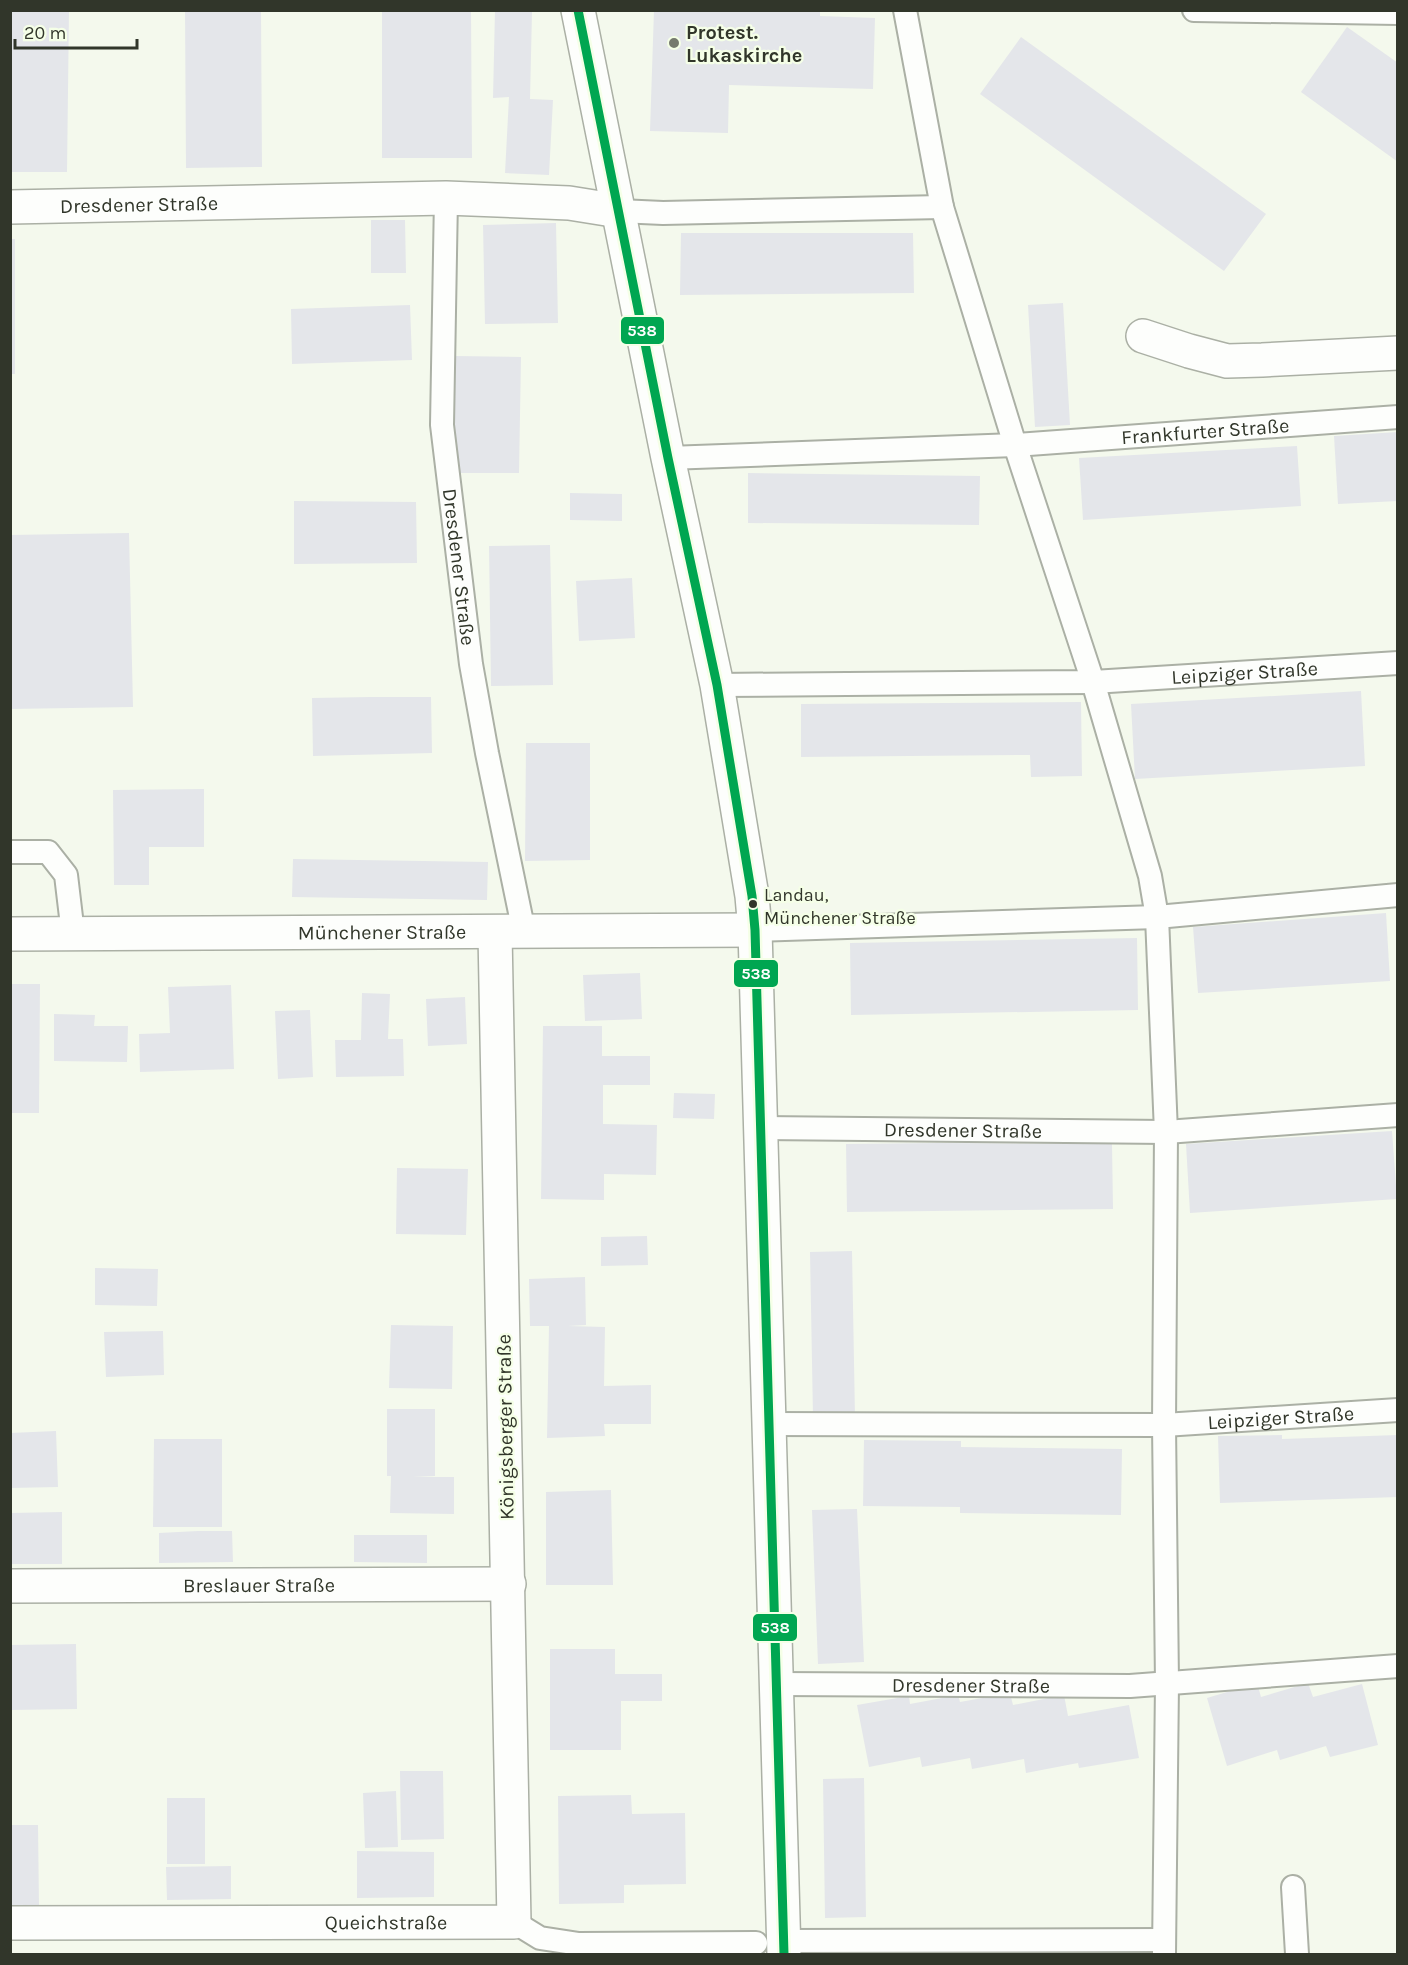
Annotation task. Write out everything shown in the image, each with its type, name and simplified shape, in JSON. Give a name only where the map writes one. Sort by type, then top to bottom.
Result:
[{"type":"street","points":[[578,10],[668,458],[717,685],[752,896],[755,930],[776,1684],[774,1946]]},
{"type":"street","name":"Dresdener Straße","points":[[10,207],[446,198],[568,203],[619,211]]},
{"type":"street","points":[[1143,336],[1227,361],[1398,353]]},
{"type":"street","name":"Münchener Straße","points":[[10,934],[755,930]]},
{"type":"street","name":"Königsberger Straße","points":[[509,932],[509,1584],[514,1922]]},
{"type":"street","name":"Breslauer Straße","points":[[10,1586],[509,1584]]},
{"type":"street","name":"Queichstraße","points":[[10,1923],[514,1922]]},
{"type":"lane","points":[[514,1922],[540,1938],[579,1944],[1164,1947],[1167,1683],[1164,1425],[1166,1132],[1157,917],[1150,876],[1093,682],[1015,446],[942,207],[905,10]]},
{"type":"lane","points":[[1194,10],[1398,14]]},
{"type":"lane","name":"Dresdener Straße","points":[[446,198],[444,436],[471,664],[487,753],[509,932]]},
{"type":"lane","points":[[619,211],[663,213],[942,207]]},
{"type":"lane","name":"Frankfurter Straße","points":[[1015,446],[1398,417]]},
{"type":"lane","points":[[668,458],[1015,446]]},
{"type":"lane","name":"Leipziger Straße","points":[[1093,682],[1398,663]]},
{"type":"lane","points":[[717,685],[1093,682]]},
{"type":"lane","points":[[10,852],[48,852],[66,875],[73,934]]},
{"type":"lane","points":[[755,930],[1157,917],[1398,895]]},
{"type":"lane","points":[[1166,1132],[1398,1115]]},
{"type":"lane","name":"Dresdener Straße","points":[[760,1128],[1166,1132]]},
{"type":"lane","name":"Leipziger Straße","points":[[1164,1425],[1398,1410]]},
{"type":"lane","points":[[769,1424],[1164,1425]]},
{"type":"lane","points":[[1167,1683],[1398,1666]]},
{"type":"lane","name":"Dresdener Straße","points":[[776,1684],[1130,1686],[1167,1683]]},
{"type":"lane","points":[[1293,1887],[1297,1954]]},
{"type":"building","points":[[10,10],[69,10],[67,172],[10,172]]},
{"type":"building","points":[[185,10],[261,10],[262,167],[186,168]]},
{"type":"building","points":[[382,10],[471,10],[472,158],[382,158]]},
{"type":"building","points":[[495,10],[532,12],[530,99],[553,100],[549,175],[505,173],[509,97],[493,98]]},
{"type":"building","points":[[654,10],[820,10],[820,16],[875,18],[873,89],[729,85],[728,133],[650,131]]},
{"type":"building","points":[[1347,27],[1398,63],[1398,162],[1301,92]]},
{"type":"building","points":[[1021,37],[1266,214],[1224,271],[980,94]]},
{"type":"building","points":[[371,220],[405,220],[406,273],[371,273]]},
{"type":"building","points":[[556,223],[558,323],[485,324],[483,225]]},
{"type":"building","points":[[681,233],[913,233],[914,293],[680,295]]},
{"type":"building","points":[[10,239],[15,239],[15,374],[10,374]]},
{"type":"building","points":[[1063,303],[1070,425],[1035,427],[1028,305]]},
{"type":"building","points":[[410,305],[412,360],[292,364],[291,309]]},
{"type":"building","points":[[455,356],[521,357],[519,473],[455,473]]},
{"type":"building","points":[[1398,432],[1398,501],[1338,504],[1334,436]]},
{"type":"building","points":[[1297,446],[1301,506],[1083,520],[1079,458]]},
{"type":"building","points":[[748,473],[980,476],[979,525],[748,523]]},
{"type":"building","points":[[570,493],[622,494],[622,521],[570,520]]},
{"type":"building","points":[[294,501],[416,502],[417,563],[294,564]]},
{"type":"building","points":[[129,533],[133,707],[10,709],[10,535]]},
{"type":"building","points":[[550,545],[553,685],[491,686],[489,546]]},
{"type":"building","points":[[632,578],[635,638],[579,641],[576,581]]},
{"type":"building","points":[[1361,691],[1365,766],[1135,779],[1131,704]]},
{"type":"building","points":[[431,697],[432,753],[313,756],[312,698]]},
{"type":"building","points":[[1081,702],[1082,776],[1031,777],[1030,755],[801,757],[801,704]]},
{"type":"building","points":[[526,743],[590,743],[590,860],[525,861]]},
{"type":"building","points":[[204,789],[204,847],[149,847],[149,885],[114,885],[113,790]]},
{"type":"building","points":[[293,859],[488,862],[487,900],[292,897]]},
{"type":"building","points":[[1386,913],[1390,981],[1198,993],[1193,927]]},
{"type":"building","points":[[1137,938],[1138,1010],[851,1015],[850,943]]},
{"type":"building","points":[[640,973],[642,1019],[585,1021],[583,975]]},
{"type":"building","points":[[10,984],[40,984],[39,1113],[10,1113]]},
{"type":"building","points":[[231,985],[234,1069],[140,1072],[139,1034],[170,1033],[168,987]]},
{"type":"building","points":[[362,993],[390,994],[388,1039],[403,1039],[404,1076],[336,1077],[335,1040],[361,1040]]},
{"type":"building","points":[[465,997],[467,1044],[428,1046],[426,999]]},
{"type":"building","points":[[310,1010],[313,1077],[278,1079],[275,1011]]},
{"type":"building","points":[[54,1014],[95,1015],[94,1026],[128,1026],[127,1062],[54,1061]]},
{"type":"building","points":[[543,1026],[602,1026],[602,1056],[650,1056],[650,1085],[603,1085],[603,1124],[657,1125],[656,1175],[604,1174],[604,1200],[541,1199]]},
{"type":"building","points":[[674,1093],[715,1094],[714,1119],[673,1118]]},
{"type":"building","points":[[1392,1131],[1397,1199],[1190,1213],[1186,1144]]},
{"type":"building","points":[[846,1144],[1112,1144],[1113,1209],[847,1212]]},
{"type":"building","points":[[397,1168],[468,1169],[466,1235],[396,1234]]},
{"type":"building","points":[[647,1236],[648,1265],[601,1266],[601,1237]]},
{"type":"building","points":[[852,1251],[855,1417],[813,1417],[810,1252]]},
{"type":"building","points":[[95,1268],[158,1269],[157,1306],[95,1305]]},
{"type":"building","points":[[585,1277],[586,1325],[568,1326],[605,1327],[604,1386],[651,1385],[651,1424],[604,1424],[605,1436],[547,1438],[549,1326],[530,1326],[529,1279]]},
{"type":"building","points":[[391,1325],[453,1326],[452,1389],[389,1388]]},
{"type":"building","points":[[163,1331],[164,1375],[106,1377],[104,1332]]},
{"type":"building","points":[[387,1409],[435,1409],[435,1476],[413,1477],[454,1477],[454,1514],[390,1513],[391,1476],[387,1476]]},
{"type":"building","points":[[56,1431],[58,1487],[10,1488],[10,1433]]},
{"type":"building","points":[[1282,1435],[1282,1439],[1398,1435],[1398,1497],[1220,1503],[1218,1436]]},
{"type":"building","points":[[154,1439],[222,1439],[222,1527],[153,1527]]},
{"type":"building","points":[[864,1440],[961,1441],[961,1447],[1122,1449],[1121,1515],[960,1513],[960,1507],[863,1506]]},
{"type":"building","points":[[611,1490],[613,1585],[546,1585],[546,1492]]},
{"type":"building","points":[[857,1509],[864,1662],[818,1664],[812,1510]]},
{"type":"building","points":[[62,1512],[62,1564],[10,1564],[10,1513]]},
{"type":"building","points":[[232,1531],[233,1562],[159,1563],[159,1533]]},
{"type":"building","points":[[354,1535],[427,1535],[427,1563],[354,1562]]},
{"type":"building","points":[[76,1644],[77,1709],[10,1710],[10,1645]]},
{"type":"building","points":[[550,1649],[615,1649],[615,1674],[662,1674],[662,1701],[621,1701],[621,1750],[550,1750]]},
{"type":"building","points":[[1257,1683],[1261,1697],[1308,1683],[1313,1697],[1362,1684],[1378,1745],[1330,1757],[1326,1746],[1280,1760],[1277,1750],[1227,1766],[1207,1698]]},
{"type":"building","points":[[1010,1693],[1013,1705],[1064,1695],[1068,1716],[1129,1705],[1139,1758],[1079,1768],[1078,1763],[1026,1773],[1024,1759],[972,1769],[970,1758],[922,1767],[920,1757],[869,1767],[857,1705],[909,1696],[910,1704],[958,1695],[960,1702]]},
{"type":"building","points":[[400,1771],[443,1771],[444,1839],[401,1840]]},
{"type":"building","points":[[864,1778],[866,1917],[825,1918],[823,1779]]},
{"type":"building","points":[[396,1791],[398,1847],[365,1848],[363,1793]]},
{"type":"building","points":[[631,1795],[632,1814],[685,1813],[686,1884],[624,1885],[624,1903],[559,1904],[558,1796]]},
{"type":"building","points":[[167,1798],[205,1798],[205,1864],[167,1864]]},
{"type":"building","points":[[10,1825],[38,1825],[39,1906],[10,1906]]},
{"type":"building","points":[[357,1851],[434,1852],[434,1897],[357,1898]]},
{"type":"building","points":[[231,1866],[231,1899],[167,1900],[166,1867]]},
{"type":"transit line","name":"538","points":[[578,10],[668,458],[717,685],[752,896],[755,930],[784,1954]]},
{"type":"place","name":"Protest. Lukaskirche","points":[[674,43]]},
{"type":"place","name":"Landau, Münchener Straße","points":[[753,904]]}]
